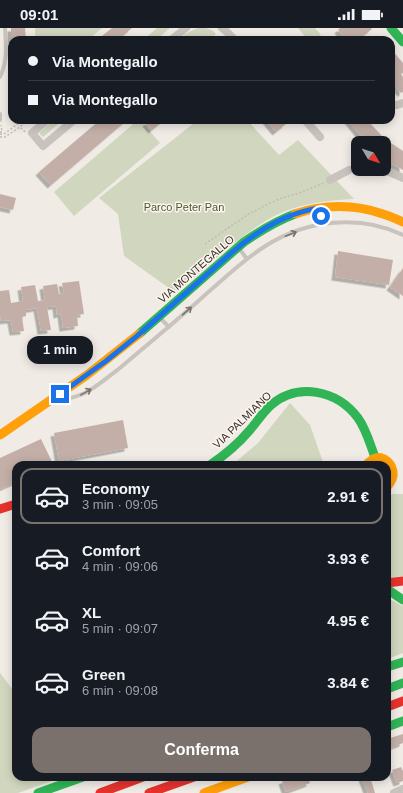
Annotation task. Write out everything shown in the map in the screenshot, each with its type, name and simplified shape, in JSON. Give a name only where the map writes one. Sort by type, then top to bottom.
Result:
[{"type":"main road","points":[[391,28],[403,42]]},
{"type":"main road","name":"VIA MONTEGALLO","points":[[0,435],[110,358],[238,247],[254,235],[277,222],[297,213],[319,208],[341,206],[363,208],[381,213],[403,222]]},
{"type":"main road","name":"VIA PALMIANO","points":[[216,461],[240,441],[268,408],[276,401],[292,394],[307,391],[326,394],[338,399],[350,408],[358,417],[375,457]]},
{"type":"main road","points":[[370,461],[375,457],[384,458],[390,461]]},
{"type":"main road","points":[[391,463],[395,468],[398,479],[391,483]]},
{"type":"main road","points":[[0,509],[12,505]]},
{"type":"main road","points":[[391,582],[403,581]]},
{"type":"main road","points":[[391,592],[403,600]]},
{"type":"main road","points":[[391,666],[403,662]]},
{"type":"main road","points":[[391,706],[403,701]]},
{"type":"main road","points":[[391,726],[403,721]]},
{"type":"main road","points":[[38,793],[72,781]]},
{"type":"main road","points":[[100,793],[132,781]]},
{"type":"main road","points":[[149,793],[183,781]]},
{"type":"main road","points":[[204,793],[237,781]]},
{"type":"street","points":[[176,36],[186,28]]},
{"type":"street","points":[[222,28],[231,36]]},
{"type":"street","points":[[43,124],[32,134],[43,146],[69,124]]},
{"type":"street","points":[[309,124],[320,137]]},
{"type":"street","points":[[330,180],[349,170]]},
{"type":"street","points":[[391,173],[403,178]]},
{"type":"street","points":[[394,793],[403,789]]},
{"type":"lane","points":[[0,77],[6,57],[4,28]]},
{"type":"lane","points":[[0,114],[0,120]]},
{"type":"lane","points":[[319,208],[322,225]]},
{"type":"lane","name":"VIA MONTEGALLO","points":[[48,402],[72,398],[88,392],[128,362],[247,260],[279,238],[301,230],[322,225],[347,222],[365,223],[378,226],[403,235]]},
{"type":"lane","points":[[238,247],[247,260]]},
{"type":"lane","points":[[159,317],[168,327]]},
{"type":"path","points":[[0,120],[2,132],[0,133],[4,134],[18,124]]},
{"type":"path","points":[[0,137],[5,137],[20,127]]},
{"type":"path","points":[[206,244],[247,215],[270,203],[330,180]]},
{"type":"green space","points":[[35,28],[102,28],[93,36],[35,36]]},
{"type":"green space","points":[[157,28],[170,28],[161,36],[148,36]]},
{"type":"green space","points":[[198,28],[203,28],[216,34],[214,36],[184,35]]},
{"type":"green space","points":[[298,28],[315,28],[321,35],[320,36],[305,36]]},
{"type":"green space","points":[[49,124],[58,124],[43,137],[39,133]]},
{"type":"green space","points":[[133,124],[143,124],[160,143],[74,216],[54,192]]},
{"type":"green space","name":"Parco Peter Pan","points":[[193,124],[251,124],[279,155],[298,140],[354,199],[309,204],[291,209],[275,216],[227,249],[176,293],[124,256],[118,214],[99,198]]},
{"type":"green space","points":[[290,403],[310,425],[323,461],[237,461],[258,443]]},
{"type":"green space","points":[[403,494],[403,576],[391,578],[391,495]]},
{"type":"green space","points":[[391,600],[403,606],[403,653],[391,658]]},
{"type":"green space","points":[[0,673],[12,689],[12,781],[52,781],[18,793],[0,793]]},
{"type":"building","points":[[11,28],[25,28],[26,36],[11,36]]},
{"type":"building","points":[[112,28],[132,28],[123,36],[102,36]]},
{"type":"building","points":[[340,28],[372,29],[363,36],[343,36],[338,30]]},
{"type":"building","points":[[395,54],[403,63],[403,73],[401,74],[403,77],[403,92],[401,93],[395,86]]},
{"type":"building","points":[[95,124],[122,124],[51,185],[39,172]]},
{"type":"building","points":[[147,124],[159,124],[152,130]]},
{"type":"building","points":[[269,124],[286,124],[276,132]]},
{"type":"building","points":[[351,124],[371,124],[382,136],[361,136]]},
{"type":"building","points":[[391,143],[403,151],[403,170],[391,163]]},
{"type":"building","points":[[0,194],[16,198],[13,210],[0,207]]},
{"type":"building","points":[[338,251],[393,260],[389,285],[335,277]]},
{"type":"building","points":[[403,268],[403,296],[390,287]]},
{"type":"building","points":[[79,281],[84,314],[77,315],[78,326],[63,328],[61,314],[57,315],[56,306],[47,307],[51,330],[41,331],[37,308],[26,310],[26,316],[22,317],[24,331],[13,332],[11,320],[1,321],[0,291],[9,290],[11,303],[23,301],[21,287],[35,285],[38,301],[45,300],[43,286],[57,284],[59,294],[64,293],[62,283]]},
{"type":"building","points":[[123,420],[128,448],[59,461],[54,433]]},
{"type":"building","points":[[41,439],[52,461],[12,461],[12,484],[0,489],[0,458]]},
{"type":"building","points":[[403,734],[403,743],[391,748],[391,738]]},
{"type":"building","points":[[401,767],[403,771],[403,781],[397,783],[392,770]]},
{"type":"building","points":[[282,781],[309,781],[310,783],[286,792]]},
{"type":"building","points":[[364,781],[371,781],[375,793],[368,793]]},
{"type":"traffic: fast","points":[[391,28],[403,42]]},
{"type":"traffic: fast","points":[[139,334],[244,242],[268,226],[295,214]]},
{"type":"traffic: fast","points":[[215,461],[252,428],[271,405],[293,393],[305,392],[317,392],[339,401],[349,408],[358,418],[363,427],[375,457]]},
{"type":"traffic: fast","points":[[391,592],[403,600]]},
{"type":"traffic: fast","points":[[391,666],[403,662]]},
{"type":"traffic: fast","points":[[391,688],[403,683]]},
{"type":"traffic: fast","points":[[391,726],[403,721]]},
{"type":"traffic: fast","points":[[38,793],[72,781]]},
{"type":"traffic: slow","points":[[295,214],[317,208],[339,206],[361,208],[403,222]]},
{"type":"traffic: slow","points":[[0,435],[87,375],[139,334]]},
{"type":"traffic: slow","points":[[370,461],[377,458],[388,461]]},
{"type":"traffic: slow","points":[[391,466],[393,472],[391,481]]},
{"type":"traffic: slow","points":[[204,793],[237,781]]},
{"type":"traffic: jam","points":[[0,509],[12,505]]},
{"type":"traffic: jam","points":[[391,582],[403,581]]},
{"type":"traffic: jam","points":[[391,706],[403,701]]},
{"type":"traffic: jam","points":[[100,793],[132,781]]},
{"type":"traffic: jam","points":[[149,793],[183,781]]},
{"type":"route","points":[[60,394],[106,361],[137,336],[243,242],[268,227],[297,213],[319,208],[321,216]]}]
